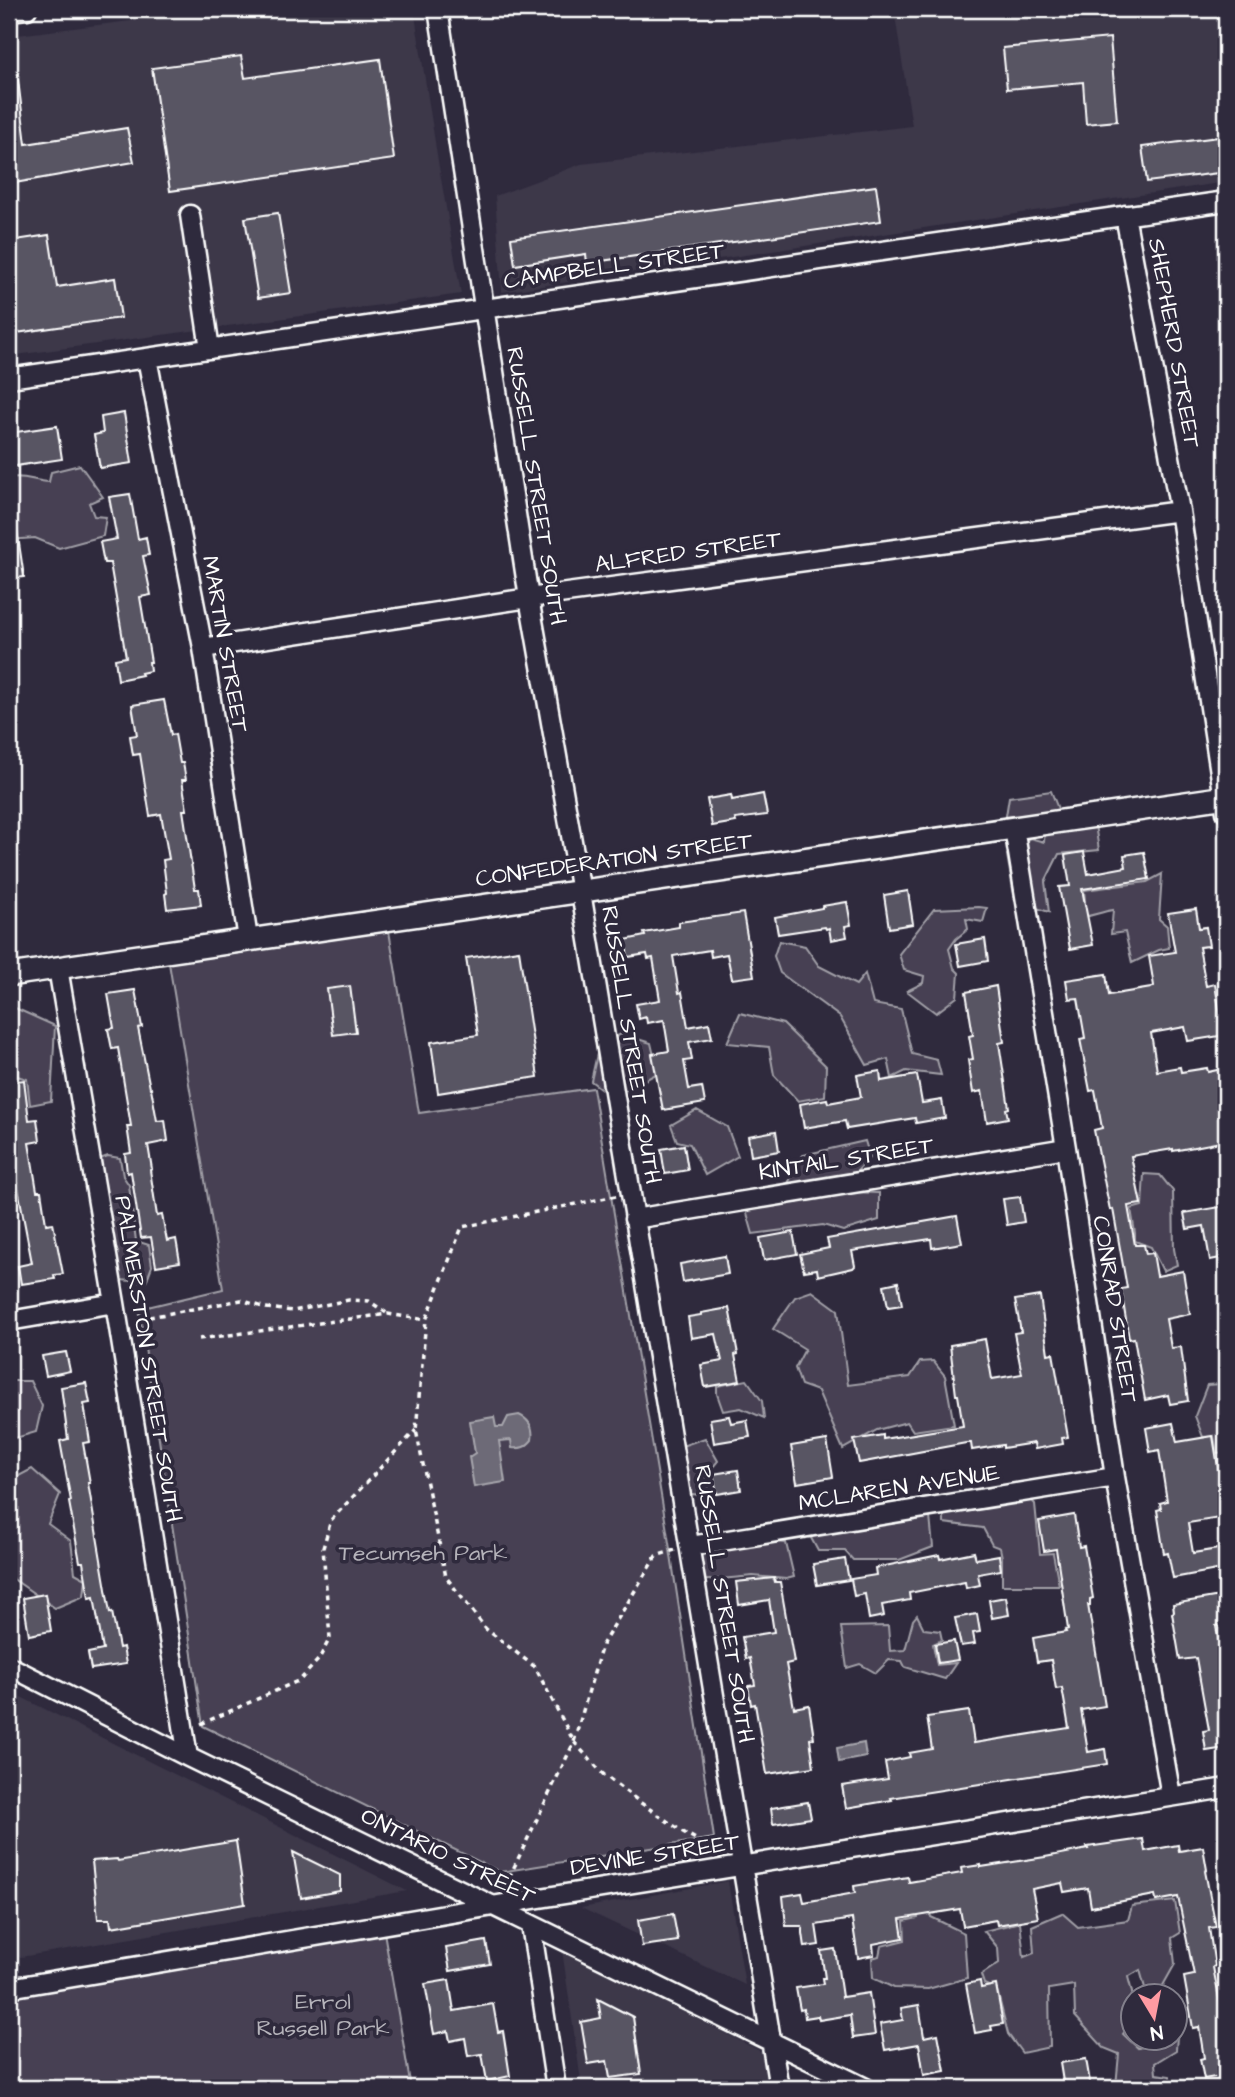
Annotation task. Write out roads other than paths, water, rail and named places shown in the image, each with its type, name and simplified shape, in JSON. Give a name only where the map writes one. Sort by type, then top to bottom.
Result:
[{"type":"main road","name":"CONFEDERATION STREET","points":[[9,975],[1014,828],[1225,802]]},
{"type":"street","points":[[9,12],[27,9]]},
{"type":"street","name":"RUSSELL STREET SOUTH","points":[[438,9],[529,598],[691,1546],[779,2088]]},
{"type":"street","name":"CAMPBELL STREET","points":[[9,378],[1226,201]]},
{"type":"street","points":[[190,215],[210,348]]},
{"type":"street","name":"SHEPHERD STREET","points":[[1125,215],[1180,510],[1225,802]]},
{"type":"street","name":"MARTIN STREET","points":[[147,358],[203,648],[248,939]]},
{"type":"street","name":"ALFRED STREET","points":[[203,648],[529,598],[1180,510]]},
{"type":"street","name":"CONRAD STREET","points":[[1014,828],[1066,1147],[1115,1478],[1171,1796]]},
{"type":"street","name":"PALMERSTON STREET SOUTH","points":[[58,968],[188,1757]]},
{"type":"street","name":"KINTAIL STREET","points":[[634,1219],[1066,1147]]},
{"type":"street","points":[[9,1321],[115,1303]]},
{"type":"street","name":"MCLAREN AVENUE","points":[[691,1546],[1115,1478]]},
{"type":"street","name":"ONTARIO STREET","points":[[9,1666],[188,1757],[866,2088]]},
{"type":"street","name":"DEVINE STREET","points":[[9,1988],[1226,1788]]},
{"type":"street","points":[[531,1925],[556,2088]]},
{"type":"park label","name":"Tecumseh Park","points":[[423,1553]]},
{"type":"park label","name":"Errol Russell Park","points":[[323,2015]]}]
